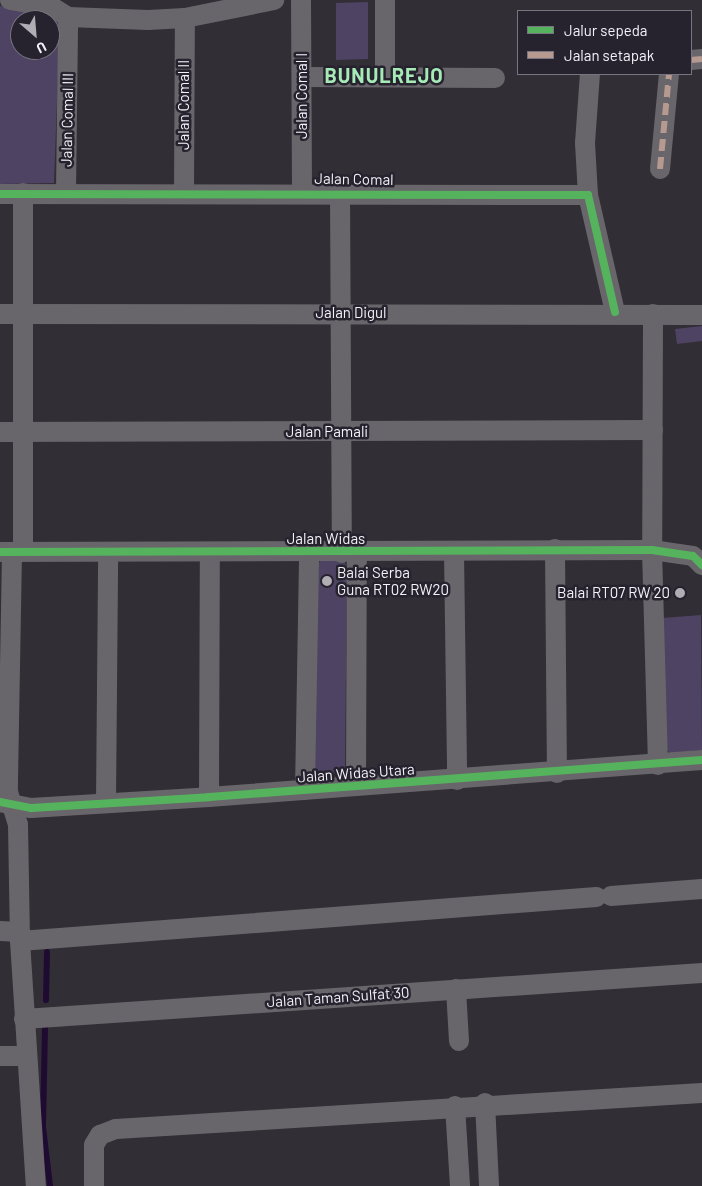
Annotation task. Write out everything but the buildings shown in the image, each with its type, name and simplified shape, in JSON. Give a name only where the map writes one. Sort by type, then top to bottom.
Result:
[{"type":"street","points":[[10,0],[58,8],[185,18],[274,0]]},
{"type":"street","name":"Jalan Comal I","points":[[301,0],[302,192]]},
{"type":"street","points":[[385,0],[385,77]]},
{"type":"street","name":"Jalan Comal III","points":[[58,8],[66,193]]},
{"type":"street","name":"Jalan Comal II","points":[[184,192],[185,18]]},
{"type":"street","points":[[590,75],[585,143],[588,195],[615,312]]},
{"type":"street","points":[[660,169],[669,75]]},
{"type":"street","points":[[302,77],[495,78]]},
{"type":"street","name":"Jalan Comal","points":[[0,194],[302,192],[588,195]]},
{"type":"street","points":[[23,193],[23,432],[12,552],[6,804],[18,825],[24,1019],[36,1186]]},
{"type":"street","points":[[340,193],[341,313],[339,432],[349,553]]},
{"type":"street","name":"Jalan Digul","points":[[0,314],[615,312],[702,315]]},
{"type":"street","points":[[653,314],[652,550],[658,765]]},
{"type":"street","name":"Jalan Pamali","points":[[0,432],[653,430]]},
{"type":"street","points":[[555,549],[556,773]]},
{"type":"street","name":"Jalan Widas","points":[[12,552],[349,553],[555,549],[652,550],[693,556],[702,565]]},
{"type":"street","points":[[454,552],[456,780]]},
{"type":"street","points":[[106,802],[108,553]]},
{"type":"street","points":[[208,797],[210,553]]},
{"type":"street","name":"Jalan Widas","points":[[305,790],[309,553]]},
{"type":"street","name":"Jalan Widas","points":[[349,553],[356,786]]},
{"type":"street","name":"Jalan Widas Utara","points":[[6,804],[208,797],[556,773],[702,760]]},
{"type":"street","points":[[0,931],[20,936],[702,889]]},
{"type":"street","name":"Jalan Taman Sulfat 30","points":[[24,1019],[702,973]]},
{"type":"street","points":[[456,989],[458,1041]]},
{"type":"street","points":[[0,1056],[26,1056]]},
{"type":"street","points":[[94,1186],[94,1145],[100,1135],[116,1129],[485,1103],[702,1093]]},
{"type":"street","points":[[485,1103],[489,1186]]},
{"type":"street","points":[[455,1106],[460,1186]]},
{"type":"shaded area","points":[[368,2],[368,59],[336,60],[336,3]]},
{"type":"shaded area","points":[[0,6],[34,10],[10,10],[10,60],[59,60],[54,183],[0,184]]},
{"type":"shaded area","points":[[702,326],[702,341],[677,344],[675,329]]},
{"type":"shaded area","points":[[322,560],[344,561],[347,567],[345,773],[318,774],[315,769],[317,564]]},
{"type":"shaded area","points":[[701,615],[702,750],[670,753],[665,748],[662,618]]},
{"type":"waterway","points":[[46,1000],[47,952]]},
{"type":"waterway","points":[[45,1028],[43,1127],[50,1186]]},
{"type":"marked path","points":[[692,60],[702,59]]},
{"type":"marked path","points":[[660,169],[669,75]]},
{"type":"cycle path","points":[[0,194],[588,195],[615,312]]},
{"type":"cycle path","points":[[0,552],[652,550],[693,556],[702,565]]},
{"type":"cycle path","points":[[0,802],[31,808],[209,797],[702,760]]},
{"type":"place","name":"Balai Serba Guna RT02 RW20","points":[[327,581]]},
{"type":"place","name":"Balai RT07 RW 20","points":[[680,593]]},
{"type":"district","name":"BUNULREJO","points":[[384,75]]}]
